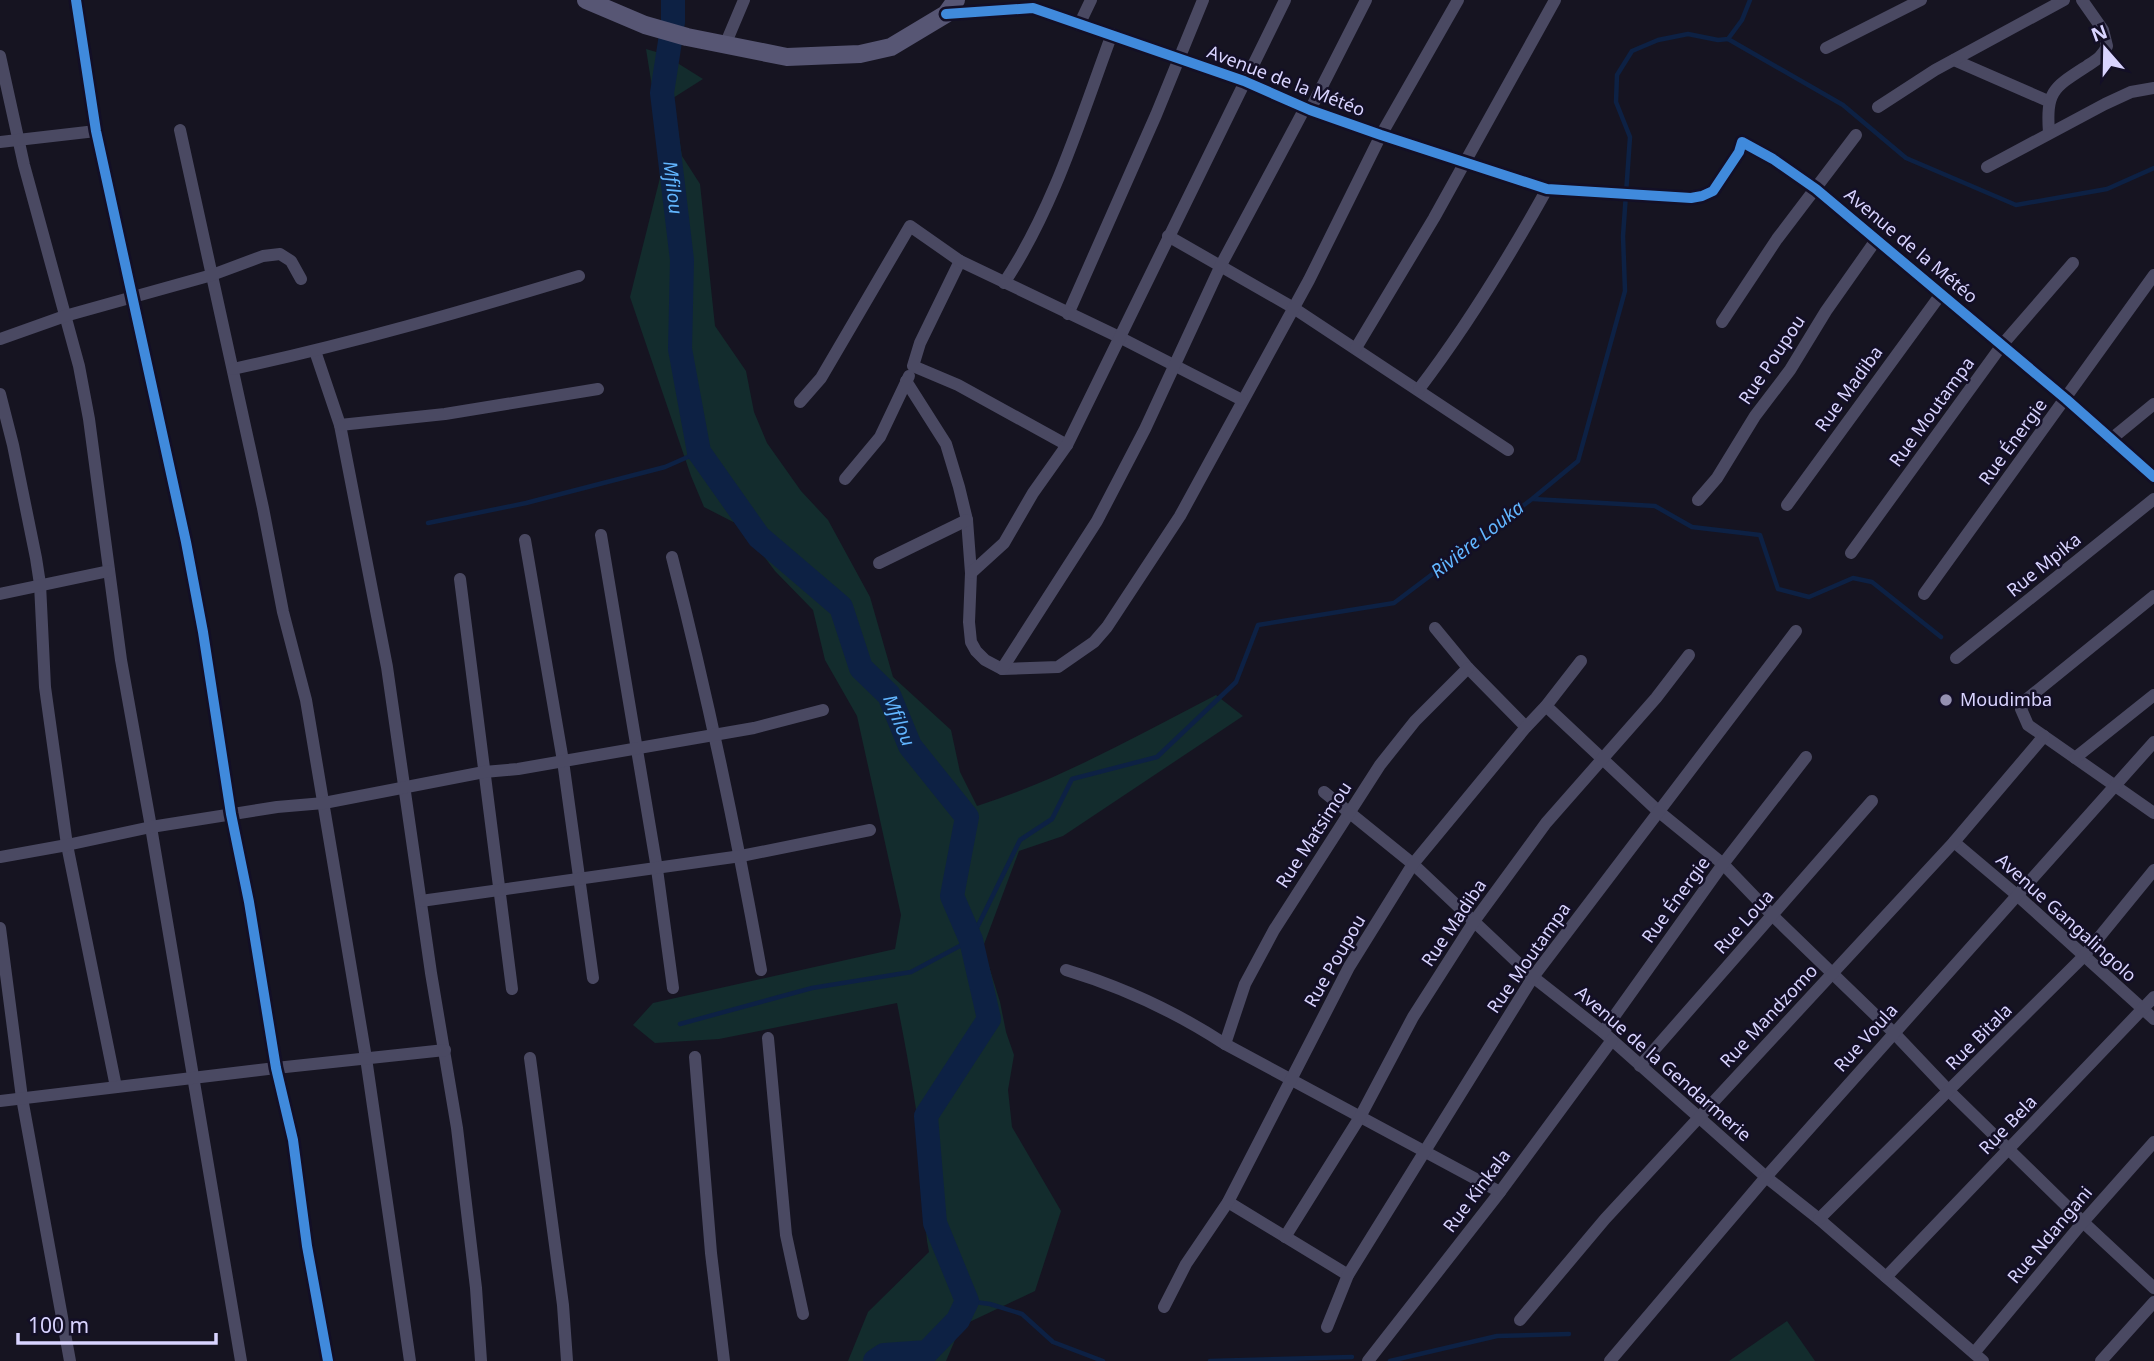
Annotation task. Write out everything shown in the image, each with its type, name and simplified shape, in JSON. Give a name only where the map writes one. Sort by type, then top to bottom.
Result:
[{"type":"street","points":[[76,0],[96,131],[186,542],[203,632],[231,814],[249,902],[276,1068],[293,1140],[307,1246],[328,1361]]},
{"type":"street","points":[[586,0],[645,25],[687,37],[787,57],[860,54],[891,47],[951,7]]},
{"type":"street","points":[[725,45],[744,0]]},
{"type":"street","points":[[1079,25],[1091,0]]},
{"type":"street","points":[[1069,313],[1203,0]]},
{"type":"street","points":[[971,573],[1004,542],[1033,493],[1067,445],[1284,0]]},
{"type":"street","points":[[1003,669],[1097,521],[1145,429],[1221,265],[1366,0]]},
{"type":"street","points":[[906,381],[946,444],[967,520],[971,573],[971,642],[985,660],[1003,669],[1058,667],[1094,642],[1107,627],[1180,516],[1309,280],[1381,135],[1458,0]]},
{"type":"street","points":[[1356,348],[1465,163],[1505,86],[1555,0]]},
{"type":"street","points":[[1826,48],[1921,0]]},
{"type":"street","points":[[1878,107],[1954,60],[2064,0]]},
{"type":"street","points":[[2049,133],[2048,101],[2055,89],[2099,58],[2107,46],[2103,30],[2082,0]]},
{"type":"street","name":"Avenue de la Météo","points":[[951,7],[1033,8],[1244,81],[1308,109],[1381,135],[1547,189],[1691,198],[1702,196],[1716,187],[1742,142],[1773,159],[1816,189],[2066,399],[2154,477]]},
{"type":"street","points":[[1004,283],[1019,261],[1037,225],[1112,34]]},
{"type":"street","points":[[0,55],[24,165],[79,366],[89,419],[121,660],[241,1361]]},
{"type":"street","points":[[1954,60],[2048,101]]},
{"type":"street","points":[[1987,167],[2131,92],[2154,88]]},
{"type":"street","points":[[180,130],[263,508],[283,612],[306,700],[366,1058],[410,1361]]},
{"type":"street","points":[[0,142],[96,131]]},
{"type":"street","points":[[1722,322],[1777,239],[1856,135]]},
{"type":"street","points":[[1419,390],[1459,337],[1547,189]]},
{"type":"street","points":[[800,401],[821,378],[910,226],[960,261],[1119,337],[1242,400]]},
{"type":"street","points":[[1168,236],[1292,307],[1508,450]]},
{"type":"street","name":"Rue Poupou","points":[[1698,500],[1717,478],[1755,416],[1790,370],[1826,311],[1875,240]]},
{"type":"street","points":[[0,339],[65,316],[212,275],[263,256],[280,254],[291,261],[302,279]]},
{"type":"street","points":[[845,479],[880,437],[914,366],[920,343],[960,261]]},
{"type":"street","name":"Rue Moutampa","points":[[1851,553],[2002,345],[2073,263]]},
{"type":"street","name":"Rue Énergie","points":[[1924,594],[2154,275]]},
{"type":"street","points":[[233,369],[443,318],[579,276]]},
{"type":"street","name":"Rue Madiba","points":[[1787,505],[1941,294]]},
{"type":"street","points":[[315,351],[340,425],[387,667],[430,973],[457,1128],[476,1289],[481,1361]]},
{"type":"street","points":[[914,366],[958,385],[1067,445]]},
{"type":"street","points":[[340,425],[445,414],[598,389]]},
{"type":"street","points":[[0,394],[13,445],[40,584],[45,687],[67,845],[117,1087]]},
{"type":"street","points":[[2110,440],[2154,404]]},
{"type":"street","name":"Rue Mpika","points":[[1956,658],[2154,499]]},
{"type":"street","points":[[879,563],[967,520]]},
{"type":"street","points":[[601,535],[657,869],[673,988]]},
{"type":"street","points":[[525,540],[563,761],[593,978]]},
{"type":"street","points":[[672,557],[715,735],[741,856],[761,970]]},
{"type":"street","points":[[0,594],[109,572]]},
{"type":"street","points":[[460,579],[512,989]]},
{"type":"street","points":[[2154,596],[2027,699],[2021,709],[2028,725],[2154,813]]},
{"type":"street","points":[[1435,628],[1468,668],[1526,727]]},
{"type":"street","name":"Rue Moutampa","points":[[1327,1327],[1348,1275],[1533,977],[1796,631]]},
{"type":"street","name":"Rue Madiba","points":[[1285,1237],[1360,1117],[1413,1017],[1475,920],[1546,823],[1656,698],[1689,655]]},
{"type":"street","name":"Rue Poupou","points":[[1164,1307],[1186,1264],[1228,1202],[1349,967],[1413,864],[1581,661]]},
{"type":"street","name":"Rue Matsimou","points":[[1225,1044],[1245,984],[1268,941],[1380,765],[1415,721],[1468,668]]},
{"type":"street","points":[[2075,758],[2154,695]]},
{"type":"street","points":[[1546,706],[1658,811],[1723,864],[1949,1091],[2154,1288]]},
{"type":"street","points":[[0,857],[151,827],[277,807],[324,803],[484,772],[637,749],[754,728],[823,710]]},
{"type":"street","name":"Rue Mandzomo","points":[[1520,1320],[1605,1219],[1954,842],[2044,736]]},
{"type":"street","name":"Rue Voula","points":[[1610,1361],[1766,1177],[2154,742]]},
{"type":"street","name":"Rue Énergie","points":[[1607,1036],[1723,864],[1806,757]]},
{"type":"street","name":"Avenue de la Gendarmerie","points":[[1324,792],[1413,864],[1533,977],[1607,1036],[1766,1177],[1819,1219],[1978,1357]]},
{"type":"street","name":"Rue Loua","points":[[1640,1066],[1872,801]]},
{"type":"street","points":[[421,901],[741,856],[870,830]]},
{"type":"street","name":"Avenue Gangalingolo","points":[[1954,842],[2154,1019]]},
{"type":"street","name":"Rue Bitala","points":[[1819,1219],[2083,957],[2154,870]]},
{"type":"street","points":[[0,928],[22,1098],[70,1361]]},
{"type":"street","points":[[1066,970],[1112,984],[1201,1028],[1225,1044],[1500,1192]]},
{"type":"street","name":"Rue Bela","points":[[1886,1277],[2154,997]]},
{"type":"street","name":"Rue Kinkala","points":[[1368,1361],[1500,1192],[1607,1036]]},
{"type":"street","points":[[768,1038],[786,1235],[803,1314]]},
{"type":"street","points":[[0,1101],[445,1050]]},
{"type":"street","points":[[695,1057],[711,1253],[724,1361]]},
{"type":"street","points":[[530,1058],[563,1305],[567,1361]]},
{"type":"street","name":"Rue Ndangani","points":[[1978,1357],[2083,1222],[2154,1142]]},
{"type":"street","points":[[1228,1202],[1348,1275]]},
{"type":"street","points":[[2101,1361],[2154,1302]]},
{"type":"green space","points":[[646,49],[663,54],[703,79],[673,98],[682,156],[700,184],[715,326],[746,371],[754,412],[767,443],[801,491],[828,520],[870,597],[893,677],[951,730],[960,772],[977,806],[1069,770],[1216,695],[1243,716],[1063,836],[1019,851],[983,947],[1014,1055],[1008,1090],[1012,1127],[1061,1211],[1035,1291],[961,1326],[946,1361],[848,1361],[868,1312],[929,1252],[922,1149],[897,1003],[719,1039],[655,1043],[633,1025],[653,1003],[895,949],[901,915],[857,716],[825,660],[813,610],[775,571],[741,526],[704,507],[630,297],[664,162]]},
{"type":"green space","points":[[1787,1321],[1815,1361],[1729,1361]]},
{"type":"waterway","name":"Mfilou","points":[[673,0],[673,22],[662,93],[682,260],[680,349],[699,452],[759,537],[841,607],[861,668],[889,695],[910,746],[967,817],[952,896],[971,940],[989,1019],[926,1116],[935,1223],[967,1301],[958,1320],[927,1352],[884,1355],[875,1361]]},
{"type":"waterway","name":"Rivière Louka","points":[[680,1024],[812,988],[911,972],[971,940],[1020,840],[1052,819],[1072,779],[1157,757],[1236,682],[1258,625],[1394,603],[1578,461],[1625,291],[1623,236],[1630,137],[1616,102],[1617,75],[1632,51],[1658,40],[1688,34],[1718,40],[1728,39],[1742,20],[1750,0]]},
{"type":"waterway","points":[[1728,39],[1843,105],[1906,158],[2016,205],[2107,189],[2154,168]]},
{"type":"waterway","points":[[428,523],[526,503],[665,467],[699,452]]},
{"type":"waterway","points":[[1533,499],[1655,506],[1692,527],[1760,535],[1778,589],[1809,597],[1853,578],[1872,582],[1941,637]]},
{"type":"waterway","points":[[967,1301],[990,1304],[1022,1314],[1053,1342],[1103,1361]]},
{"type":"waterway","points":[[1390,1361],[1497,1336],[1569,1334]]},
{"type":"waterway","points":[[1210,1361],[1352,1357]]},
{"type":"cycle path","points":[[76,0],[96,131],[186,542],[203,632],[231,814],[249,902],[276,1068],[293,1140],[307,1246],[328,1361]]},
{"type":"cycle path","points":[[946,14],[1033,8],[1244,81],[1310,110],[1547,189],[1691,198],[1702,196],[1713,191],[1739,152],[1742,142],[1773,159],[1816,189],[2066,399],[2154,477]]},
{"type":"place","name":"Moudimba","points":[[1946,700]]}]
